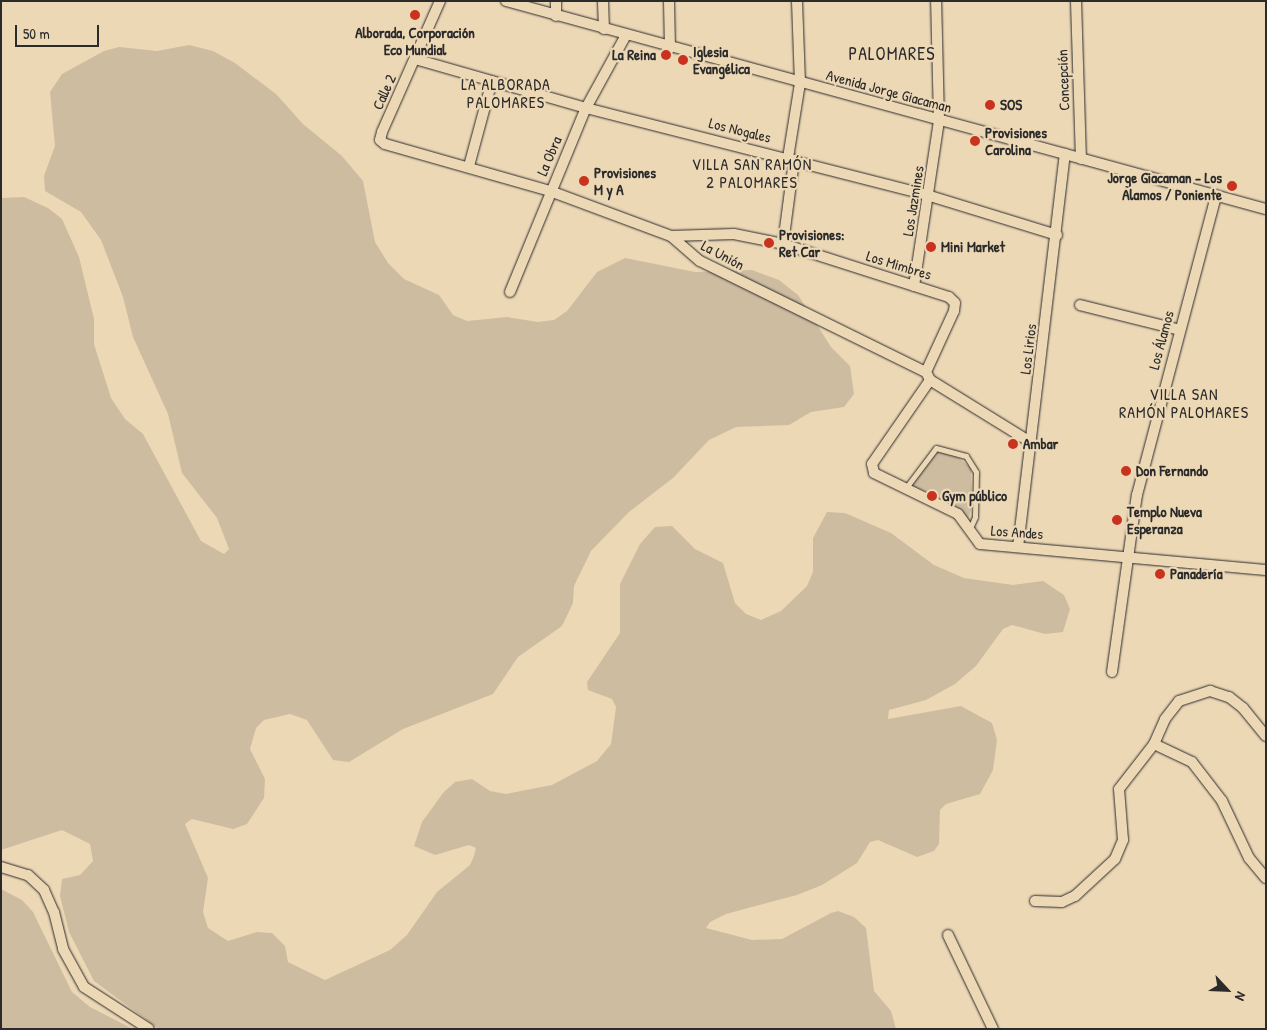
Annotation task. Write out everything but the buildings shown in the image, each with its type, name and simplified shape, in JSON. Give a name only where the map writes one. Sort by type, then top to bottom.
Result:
[{"type":"street","name":"Calle 2","points":[[380,140],[440,1]]},
{"type":"street","name":"Avenida Jorge Giacaman","points":[[506,1],[670,48],[1266,208]]},
{"type":"street","points":[[556,1],[556,16]]},
{"type":"street","points":[[604,1],[604,29]]},
{"type":"street","points":[[669,1],[670,48]]},
{"type":"street","points":[[783,244],[800,83],[797,1]]},
{"type":"street","name":"Los Jazmines","points":[[914,286],[930,196],[939,120],[936,1]]},
{"type":"street","name":"Concepción","points":[[1076,1],[1081,158]]},
{"type":"street","name":"La Obra","points":[[510,292],[586,108],[626,35]]},
{"type":"street","name":"Los Nogales","points":[[415,59],[586,108],[930,196],[1057,235]]},
{"type":"street","points":[[468,166],[492,81]]},
{"type":"street","name":"La Unión","points":[[380,140],[550,192],[671,236],[700,262],[928,376],[1032,443]]},
{"type":"street","name":"Los Lirios","points":[[1018,547],[1057,235],[1065,154]]},
{"type":"street","name":"Los Álamos","points":[[1112,672],[1139,486],[1216,195]]},
{"type":"street","name":"Los Mimbres","points":[[671,236],[734,234],[783,244],[949,297],[955,303],[928,376]]},
{"type":"street","points":[[1080,305],[1180,330]]},
{"type":"street","name":"Los Andes","points":[[928,376],[872,464],[874,473],[904,490],[958,514],[968,531],[980,544],[1266,570]]},
{"type":"street","points":[[1035,901],[1062,902],[1075,896],[1115,859],[1123,840],[1119,789],[1154,744],[1165,718],[1179,701],[1210,691],[1229,697],[1243,708],[1266,736]]},
{"type":"street","points":[[1154,744],[1192,762],[1222,801],[1249,858],[1266,878]]},
{"type":"street","points":[[1,867],[28,875],[44,890],[54,912],[63,949],[84,988],[149,1029]]},
{"type":"street","points":[[948,935],[993,1029]]},
{"type":"lane","points":[[904,490],[936,448],[948,448],[972,459],[976,472],[976,516],[968,531]]},
{"type":"shaded area","points":[[189,45],[213,51],[235,63],[276,94],[303,124],[342,156],[363,181],[375,242],[388,263],[404,279],[439,295],[453,315],[467,321],[507,317],[538,322],[554,320],[567,311],[597,272],[625,258],[695,272],[752,270],[779,280],[798,295],[831,347],[850,366],[854,394],[844,407],[811,412],[789,425],[736,427],[709,440],[673,478],[629,512],[591,551],[574,586],[573,603],[562,626],[518,657],[493,694],[403,729],[349,762],[333,760],[307,720],[290,714],[264,720],[256,728],[250,749],[265,779],[264,798],[247,824],[233,829],[192,819],[185,824],[208,878],[203,912],[208,928],[228,941],[257,932],[272,933],[285,946],[288,962],[325,980],[390,950],[407,935],[437,892],[470,865],[474,856],[476,848],[469,845],[435,855],[414,846],[422,822],[443,793],[455,782],[472,779],[490,791],[506,794],[552,785],[597,761],[611,744],[616,707],[612,699],[588,690],[587,682],[620,633],[620,584],[640,544],[655,527],[672,526],[695,549],[723,563],[735,603],[746,614],[761,620],[781,611],[807,586],[813,572],[813,538],[827,512],[845,513],[891,533],[934,565],[964,578],[1013,585],[1043,581],[1064,595],[1070,609],[1063,632],[1045,634],[1012,625],[1003,629],[976,666],[955,684],[926,700],[889,710],[888,719],[961,706],[992,723],[997,740],[993,770],[980,794],[946,804],[940,810],[939,844],[934,851],[917,857],[878,840],[870,842],[857,863],[822,885],[797,895],[726,914],[710,922],[706,928],[752,940],[782,939],[831,913],[838,911],[854,917],[866,928],[874,991],[891,1011],[896,1029],[159,1029],[94,981],[69,932],[60,896],[62,879],[80,875],[93,861],[90,844],[62,830],[1,850],[1,198],[24,197],[48,208],[62,219],[79,257],[94,319],[94,344],[111,398],[125,419],[143,434],[201,541],[224,554],[229,549],[217,518],[182,473],[168,414],[133,337],[123,297],[101,240],[81,212],[45,191],[44,176],[55,146],[50,92],[62,74],[104,51],[119,47],[157,51]]},
{"type":"shaded area","points":[[935,450],[958,457],[971,468],[972,506],[968,520],[948,501],[911,485]]},
{"type":"shaded area","points":[[1,889],[22,900],[33,912],[72,992],[90,1007],[133,1029],[1,1029]]},
{"type":"place","name":"Alborada, Corporación Eco Mundial","points":[[415,15]]},
{"type":"place","name":"La Reina","points":[[666,55]]},
{"type":"place","name":"Iglesia Evangélica","points":[[683,60]]},
{"type":"place","name":"SOS","points":[[990,105]]},
{"type":"place","name":"Provisiones Carolina","points":[[975,141]]},
{"type":"place","name":"Provisiones M y A","points":[[584,181]]},
{"type":"place","name":"Jorge Giacaman - Los Alamos / Poniente","points":[[1232,186]]},
{"type":"place","name":"Provisiones: Ret Car","points":[[769,243]]},
{"type":"place","name":"Mini Market","points":[[931,247]]},
{"type":"place","name":"Ambar","points":[[1013,444]]},
{"type":"place","name":"Don Fernando","points":[[1126,471]]},
{"type":"place","name":"Gym público","points":[[932,496]]},
{"type":"place","name":"Templo Nueva Esperanza","points":[[1117,520]]},
{"type":"place","name":"Panadería","points":[[1160,574]]},
{"type":"district","name":"PALOMARES","points":[[892,54]]},
{"type":"district","name":"LA ALBORADA PALOMARES","points":[[506,93]]},
{"type":"district","name":"VILLA SAN RAMÓN 2 PALOMARES","points":[[752,173]]},
{"type":"district","name":"VILLA SAN RAMÓN PALOMARES","points":[[1184,403]]}]
